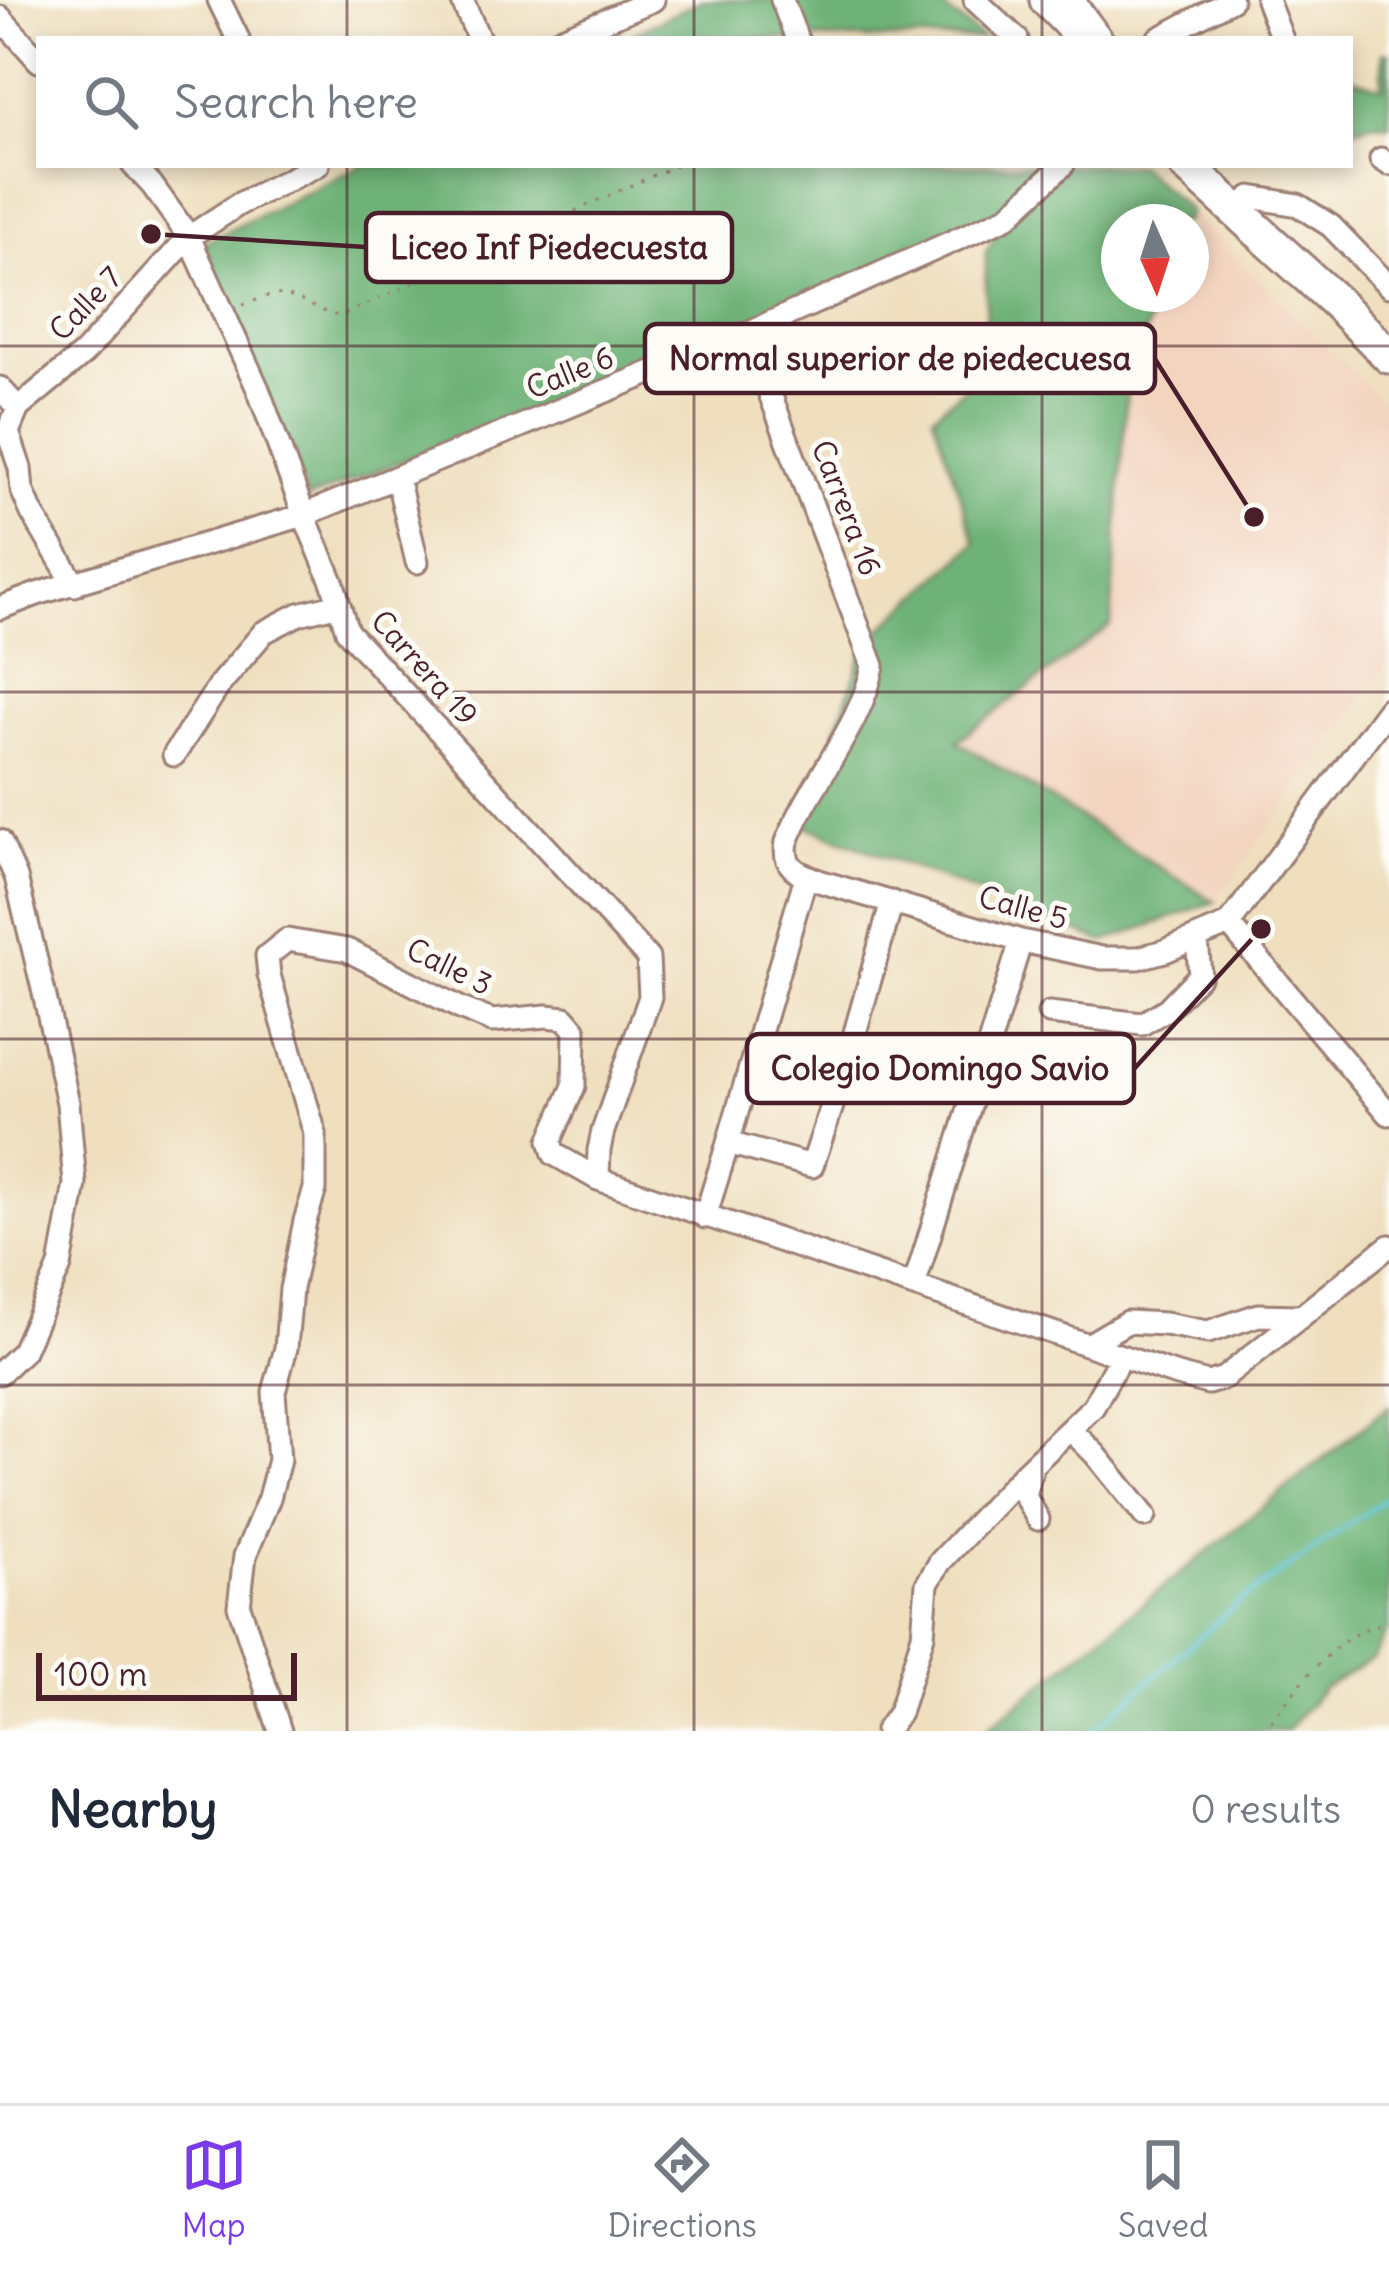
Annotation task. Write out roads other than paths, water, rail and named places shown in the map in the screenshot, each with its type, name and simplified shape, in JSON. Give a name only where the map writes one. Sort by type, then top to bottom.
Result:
[{"type":"highway","points":[[1023,0],[1058,36]]},
{"type":"highway","points":[[1047,0],[1082,36]]},
{"type":"highway","points":[[1189,168],[1389,356]]},
{"type":"highway","points":[[1219,168],[1389,328]]},
{"type":"street","points":[[219,0],[237,36]]},
{"type":"street","points":[[462,0],[478,36]]},
{"type":"street","points":[[564,36],[606,8],[653,0]]},
{"type":"street","points":[[782,0],[796,36]]},
{"type":"street","points":[[974,0],[1014,36]]},
{"type":"street","points":[[1073,0],[1100,36]]},
{"type":"street","points":[[1164,36],[1231,0]]},
{"type":"street","points":[[1268,0],[1281,36]]},
{"type":"street","points":[[0,17],[36,58]]},
{"type":"street","name":"Carrera 19","points":[[136,168],[189,237],[258,389],[347,631],[648,958],[650,997],[603,1131],[598,1179]]},
{"type":"street","name":"Calle 7","points":[[18,408],[82,354],[189,237],[307,168]]},
{"type":"street","name":"Calle 6","points":[[75,585],[304,515],[747,333],[1007,217],[1060,168]]},
{"type":"street","points":[[1251,197],[1298,205],[1331,226],[1389,286]]},
{"type":"street","name":"Carrera 16","points":[[747,333],[873,666],[862,705],[787,842],[787,863],[806,876]]},
{"type":"street","points":[[0,388],[18,408],[8,432],[22,490],[75,585],[0,608]]},
{"type":"street","points":[[397,477],[417,562]]},
{"type":"street","points":[[174,755],[220,684],[264,632],[299,614],[339,604]]},
{"type":"street","name":"Calle 5","points":[[806,876],[1021,941],[1102,958],[1138,958],[1229,924],[1389,708]]},
{"type":"street","points":[[0,841],[16,878],[44,993],[68,1103],[75,1184],[60,1267],[23,1351],[0,1373]]},
{"type":"street","points":[[705,1217],[806,876]]},
{"type":"street","points":[[728,1142],[812,1166],[892,902]]},
{"type":"street","points":[[1229,924],[1389,1114]]},
{"type":"street","points":[[1049,1013],[1142,1024],[1167,1009],[1199,975],[1197,939]]},
{"type":"street","name":"Calle 3","points":[[280,1731],[239,1606],[244,1556],[269,1498],[278,1460],[274,1392],[286,1348],[304,1221],[315,1189],[315,1134],[269,975],[267,956],[287,940],[347,950],[492,1021],[565,1018],[575,1030],[574,1086],[550,1141],[554,1154],[598,1179],[1208,1383],[1224,1378],[1389,1246]]},
{"type":"street","points":[[914,1286],[1021,941]]},
{"type":"street","points":[[1088,1345],[1126,1322],[1208,1332],[1258,1315],[1300,1316]]},
{"type":"street","points":[[886,1731],[899,1713],[923,1635],[927,1584],[940,1562],[1093,1407],[1121,1356]]},
{"type":"street","points":[[1070,1429],[1144,1516]]},
{"type":"street","points":[[1033,1465],[1024,1495],[1038,1519]]},
{"type":"waterway","points":[[1093,1731],[1233,1607],[1389,1496]]},
{"type":"place","name":"Liceo Inf Piedecuesta","points":[[151,234]]},
{"type":"place","name":"Normal superior de piedecuesa","points":[[1254,517]]},
{"type":"place","name":"Colegio Domingo Savio","points":[[1261,929]]}]
